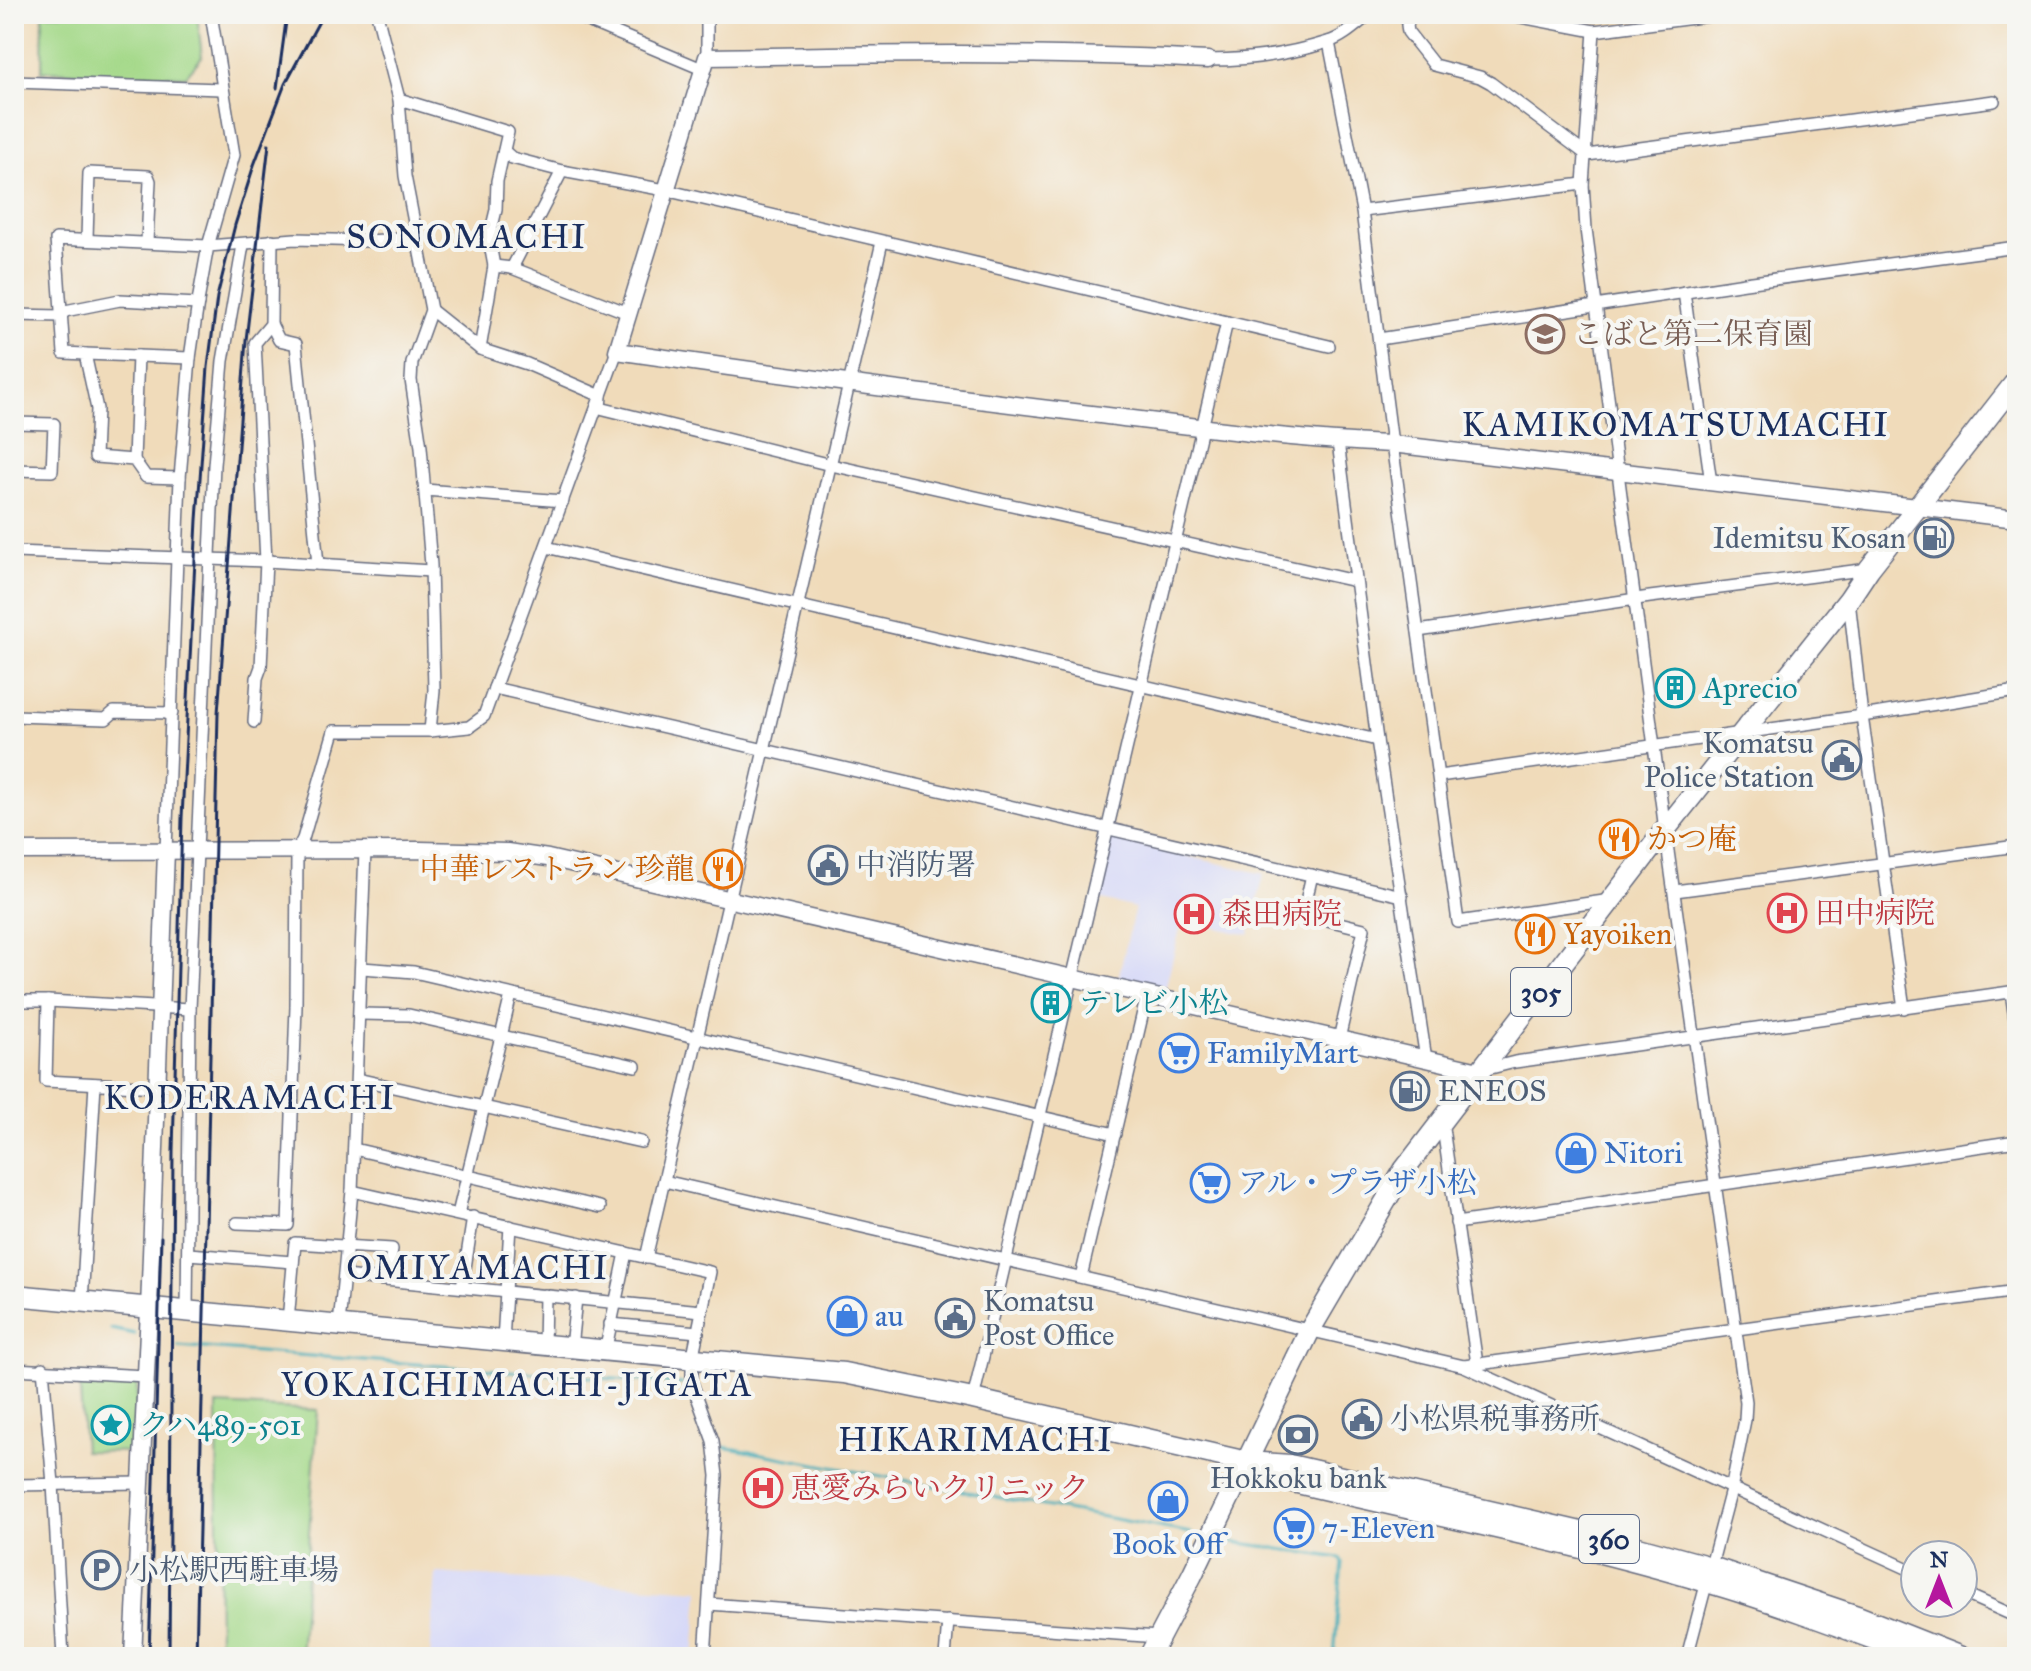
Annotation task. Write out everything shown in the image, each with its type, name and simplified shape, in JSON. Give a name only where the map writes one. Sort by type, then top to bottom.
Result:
[{"type":"highway","name":"305","points":[[1149,1657],[1310,1330],[1404,1170],[2017,380]]},
{"type":"highway","name":"360","points":[[14,1295],[844,1373],[973,1399],[1247,1462],[1290,1465],[1598,1536],[1709,1574],[1860,1617],[1961,1657]]},
{"type":"highway","name":"360","points":[[1709,1574],[1768,1601],[1922,1657]]},
{"type":"street","points":[[133,1657],[180,478],[190,358],[198,304],[208,246],[234,155],[211,14]]},
{"type":"street","points":[[377,14],[399,99],[405,176],[431,310],[412,363],[411,380],[425,490],[431,571],[434,690],[430,731]]},
{"type":"street","points":[[571,14],[704,63],[907,54],[1099,54],[1208,60],[1256,58],[1329,42],[1370,14]]},
{"type":"street","points":[[237,1223],[288,1225],[296,1007],[297,850],[303,839],[334,731],[430,731],[469,727],[484,716],[617,351],[704,63],[707,14]]},
{"type":"street","points":[[1411,14],[1408,32],[1434,65],[1480,77],[1491,83],[1587,155],[1994,101]]},
{"type":"street","points":[[1505,14],[1594,31],[1724,14]]},
{"type":"street","points":[[1594,31],[1583,184],[1586,229],[1665,830],[1746,1402],[1731,1490],[1687,1657]]},
{"type":"street","points":[[1329,42],[1362,211],[1458,922],[1613,900]]},
{"type":"street","points":[[14,82],[221,89]]},
{"type":"street","points":[[399,99],[508,132],[489,239],[494,266],[480,349]]},
{"type":"street","points":[[504,151],[512,158],[562,171],[665,190],[1329,346]]},
{"type":"street","points":[[512,268],[562,171]]},
{"type":"street","points":[[87,238],[89,173],[148,176],[147,242]]},
{"type":"street","points":[[1362,211],[1583,184]]},
{"type":"street","points":[[190,358],[64,353],[56,239],[87,238],[208,246],[272,240],[416,238]]},
{"type":"street","points":[[272,240],[271,324],[279,340],[296,344],[318,564]]},
{"type":"street","points":[[646,1258],[882,242]]},
{"type":"street","points":[[187,1312],[190,1009],[210,559],[223,361],[243,245]]},
{"type":"street","points":[[1379,339],[1684,292],[2017,247]]},
{"type":"street","points":[[494,266],[512,268],[628,313]]},
{"type":"street","points":[[1684,292],[1711,483]]},
{"type":"street","points":[[61,316],[65,311],[120,300],[198,304]]},
{"type":"street","points":[[431,310],[480,349],[527,364],[601,396]]},
{"type":"street","points":[[14,315],[61,316]]},
{"type":"street","points":[[973,1399],[1227,322]]},
{"type":"street","points":[[254,722],[257,678],[261,667],[266,561],[255,343],[271,324]]},
{"type":"street","points":[[617,351],[849,385],[1338,442],[1392,444],[2017,519]]},
{"type":"street","points":[[85,354],[97,409],[95,457],[134,460]]},
{"type":"street","points":[[138,356],[134,460],[146,477],[180,478]]},
{"type":"street","points":[[601,396],[600,408],[831,465],[1355,581]]},
{"type":"street","points":[[14,423],[54,424],[52,471],[14,468]]},
{"type":"street","points":[[1338,442],[1377,740],[1426,1059]]},
{"type":"street","points":[[425,490],[563,501]]},
{"type":"street","points":[[546,547],[1377,740]]},
{"type":"street","points":[[14,552],[266,561],[431,571]]},
{"type":"street","points":[[1418,631],[1869,569]]},
{"type":"street","points":[[1849,599],[1862,716],[1886,864],[1904,1008]]},
{"type":"street","points":[[494,688],[1402,896]]},
{"type":"street","points":[[1439,776],[2017,691]]},
{"type":"street","points":[[14,716],[106,719],[114,712],[172,713]]},
{"type":"street","points":[[1675,891],[2017,846]]},
{"type":"street","points":[[14,851],[365,850],[507,852],[548,858],[1479,1071],[1515,1062],[2014,991],[2017,1033]]},
{"type":"street","points":[[339,1325],[352,1191],[365,850]]},
{"type":"street","points":[[1312,875],[1303,914],[1364,929],[1339,1039]]},
{"type":"street","points":[[362,968],[414,972],[1115,1134]]},
{"type":"street","points":[[458,1214],[511,995]]},
{"type":"street","points":[[1081,1277],[1147,995]]},
{"type":"street","points":[[14,1001],[190,1009]]},
{"type":"street","points":[[48,1001],[46,1081],[157,1087]]},
{"type":"street","points":[[360,1014],[409,1015],[635,1066]]},
{"type":"street","points":[[357,1079],[641,1142]]},
{"type":"street","points":[[82,1302],[95,1084]]},
{"type":"street","points":[[1442,1121],[1477,1364]]},
{"type":"street","points":[[1456,1223],[2017,1141]]},
{"type":"street","points":[[354,1149],[600,1207]]},
{"type":"street","points":[[664,1181],[1464,1366],[1899,1565]]},
{"type":"street","points":[[352,1191],[710,1272],[692,1360],[692,1383],[717,1455],[705,1657]]},
{"type":"street","points":[[462,1287],[473,1217]]},
{"type":"street","points":[[503,1341],[510,1226]]},
{"type":"street","points":[[288,1321],[295,1243],[392,1249],[388,1280]]},
{"type":"street","points":[[605,1352],[626,1253]]},
{"type":"street","points":[[188,1254],[293,1262]]},
{"type":"street","points":[[344,1276],[702,1311]]},
{"type":"street","points":[[1464,1366],[2017,1291]]},
{"type":"street","points":[[544,1346],[545,1295]]},
{"type":"street","points":[[571,1348],[576,1298]]},
{"type":"street","points":[[610,1324],[698,1332]]},
{"type":"street","points":[[14,1369],[43,1368],[146,1376]]},
{"type":"street","points":[[43,1368],[63,1657]]},
{"type":"street","points":[[14,1485],[141,1483]]},
{"type":"street","points":[[1979,1600],[2017,1617]]},
{"type":"street","points":[[709,1604],[1158,1637]]},
{"type":"street","points":[[945,1657],[948,1621]]},
{"type":"shaded area","name":"森田病院","points":[[1109,838],[1264,874],[1249,935],[1182,920],[1165,990],[1118,979],[1135,908],[1094,898]]},
{"type":"shaded area","points":[[436,1573],[699,1590],[694,1657],[430,1657]]},
{"type":"green space","points":[[43,14],[197,14],[202,57],[186,76],[42,71]]},
{"type":"green space","points":[[79,1374],[132,1380],[137,1385],[135,1452],[84,1451]]},
{"type":"green space","points":[[217,1405],[318,1410],[300,1657],[219,1657]]},
{"type":"waterway","points":[[111,1329],[135,1334]]},
{"type":"waterway","points":[[178,1346],[682,1384]]},
{"type":"waterway","points":[[724,1447],[1191,1533]]},
{"type":"waterway","points":[[1227,1541],[1340,1558],[1334,1657]]},
{"type":"railway","points":[[277,88],[287,14]]},
{"type":"railway","points":[[169,1657],[173,1151],[182,818],[208,367],[217,297],[254,165],[285,84],[323,14]]},
{"type":"railway","points":[[196,1657],[218,713],[246,340],[269,144]]},
{"type":"railway","points":[[149,1657],[161,1237]]},
{"type":"place","name":"こばと第二保育園","points":[[1545,334]]},
{"type":"place","name":"Idemitsu Kosan","points":[[1934,538]]},
{"type":"place","name":"Aprecio","points":[[1675,688]]},
{"type":"place","name":"Komatsu Police Station","points":[[1842,760]]},
{"type":"place","name":"かつ庵","points":[[1619,839]]},
{"type":"place","name":"中消防署","points":[[828,865]]},
{"type":"place","name":"中華レストラン 珍龍","points":[[723,869]]},
{"type":"place","name":"田中病院","points":[[1787,913]]},
{"type":"place","name":"森田病院","points":[[1194,914]]},
{"type":"place","name":"Yayoiken","points":[[1535,934]]},
{"type":"place","name":"テレビ小松","points":[[1051,1003]]},
{"type":"place","name":"FamilyMart","points":[[1179,1053]]},
{"type":"place","name":"ENEOS","points":[[1410,1091]]},
{"type":"place","name":"Nitori","points":[[1576,1153]]},
{"type":"place","name":"アル・プラザ小松","points":[[1210,1183]]},
{"type":"place","name":"au","points":[[847,1316]]},
{"type":"place","name":"Komatsu Post Office","points":[[955,1318]]},
{"type":"place","name":"小松県税事務所","points":[[1362,1419]]},
{"type":"place","name":"クハ489-501","points":[[111,1425]]},
{"type":"place","name":"Hokkoku bank","points":[[1298,1435]]},
{"type":"place","name":"恵愛みらいクリニック","points":[[763,1488]]},
{"type":"place","name":"Book Off","points":[[1168,1501]]},
{"type":"place","name":"7-Eleven","points":[[1294,1528]]},
{"type":"place","name":"小松駅西駐車場","points":[[101,1570]]},
{"type":"district","name":"SONOMACHI","points":[[467,236]]},
{"type":"district","name":"KAMIKOMATSUMACHI","points":[[1676,424]]},
{"type":"district","name":"KODERAMACHI","points":[[250,1097]]},
{"type":"district","name":"OMIYAMACHI","points":[[478,1267]]},
{"type":"district","name":"YOKAICHIMACHI-JIGATA","points":[[517,1384]]},
{"type":"district","name":"HIKARIMACHI","points":[[976,1439]]}]
